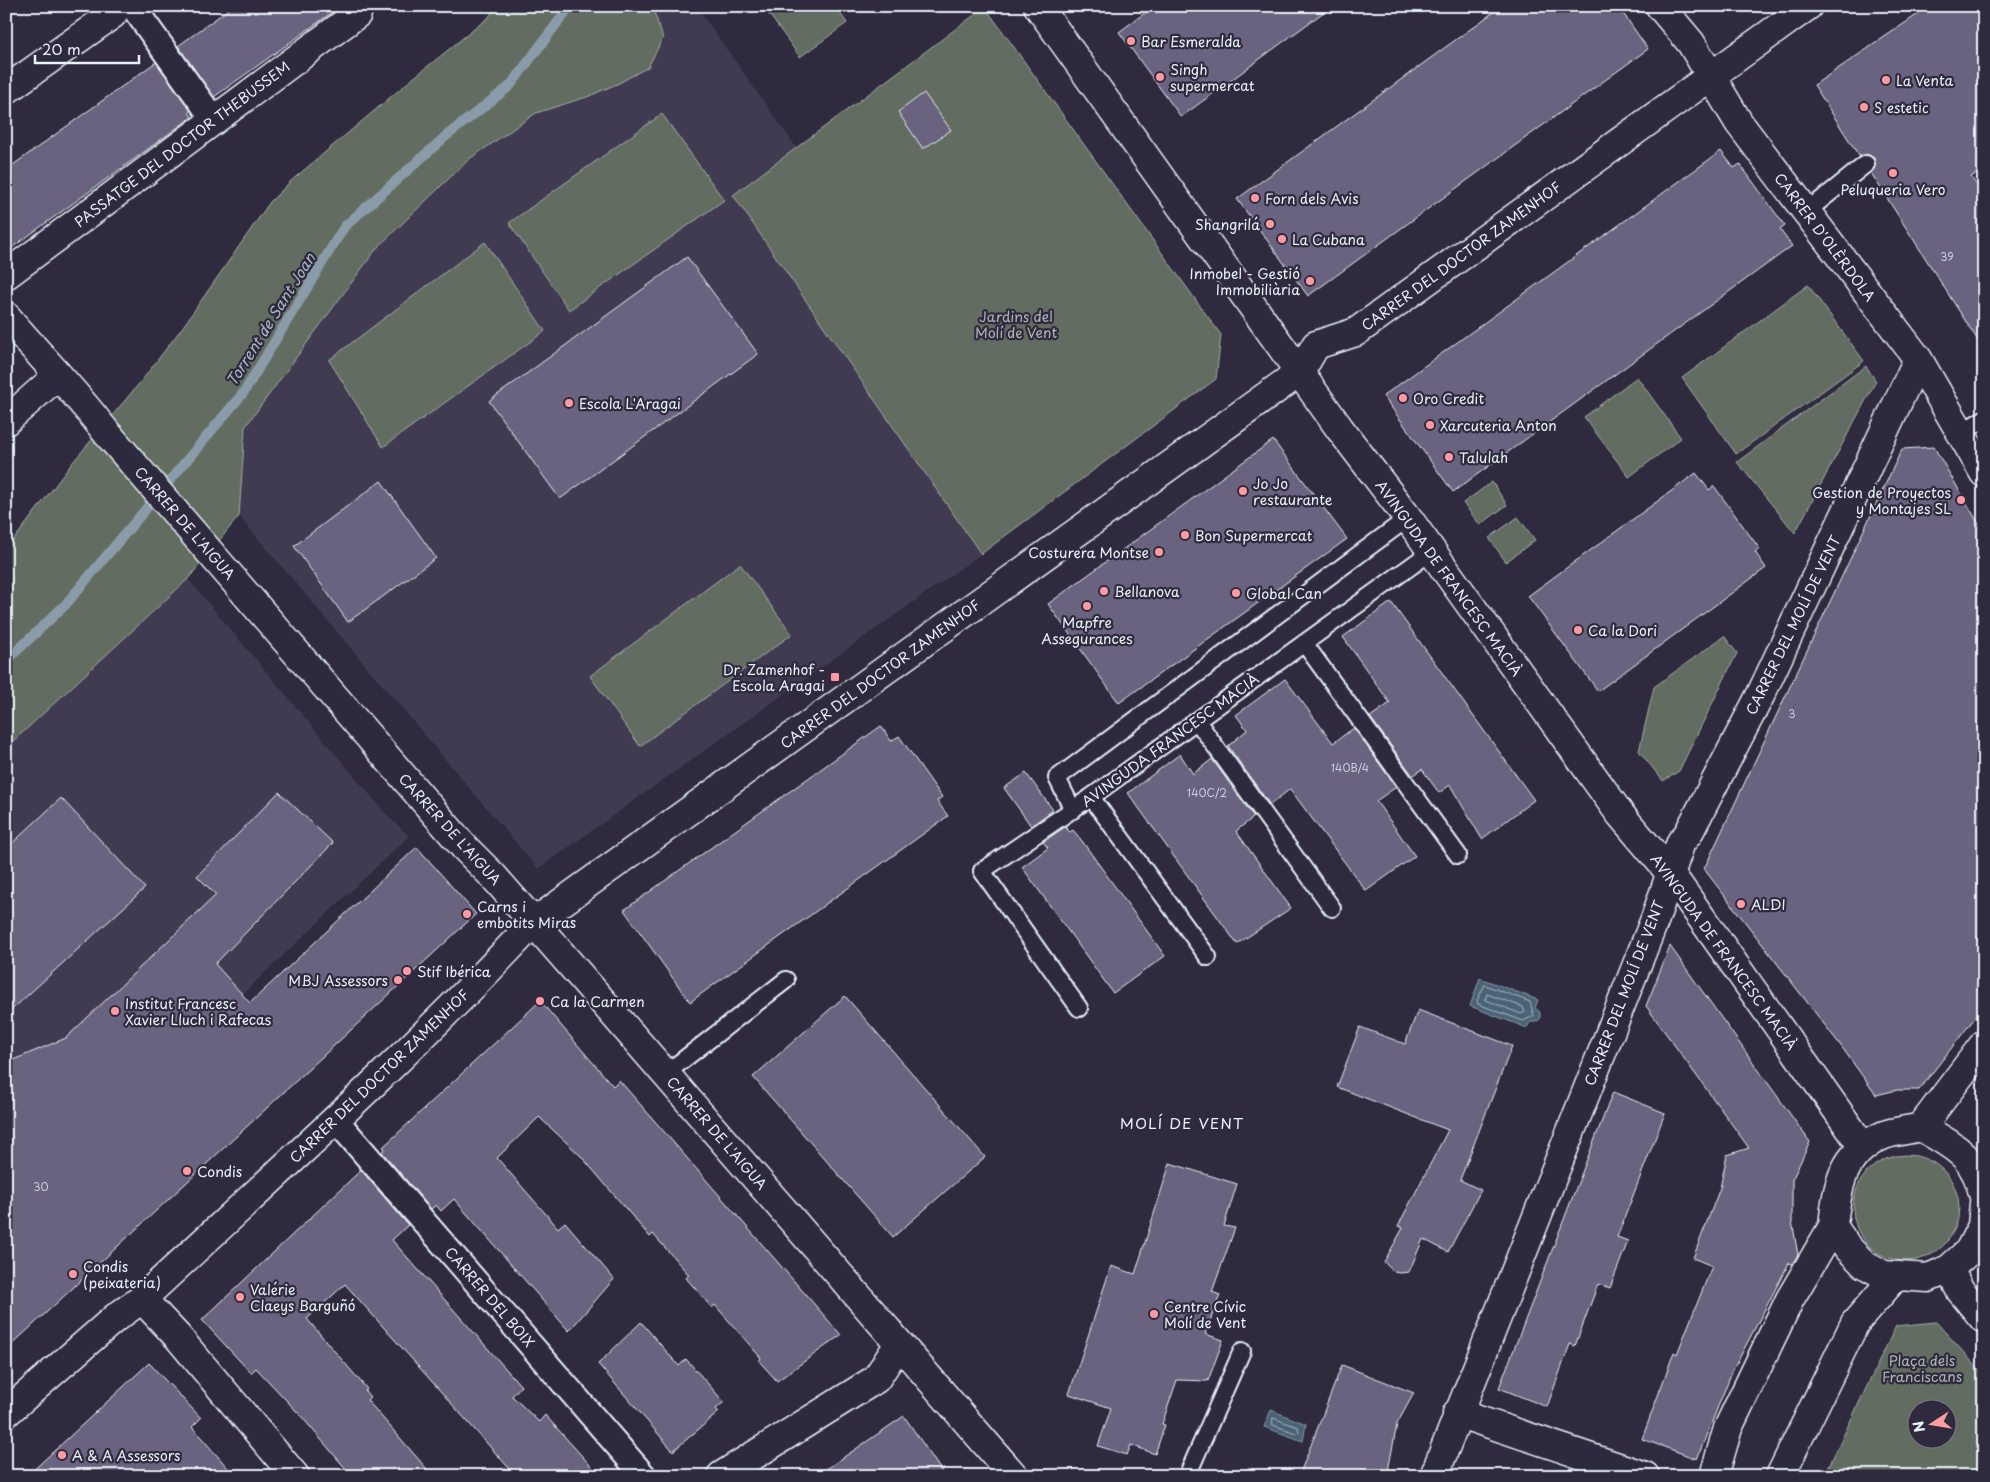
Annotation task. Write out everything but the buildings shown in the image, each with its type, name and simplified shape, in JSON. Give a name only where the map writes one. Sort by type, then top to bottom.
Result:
[{"type":"street","name":"AVINGUDA DE FRANCESC MACIÀ","points":[[1038,6],[1357,453],[1408,518],[1620,814],[1670,873],[1863,1147]]},
{"type":"street","name":"CARRER D'OLÈRDOLA","points":[[1660,6],[1691,43],[1739,122],[1918,359],[1984,473]]},
{"type":"street","name":"CARRER DEL DOCTOR ZAMENHOF","points":[[6,1414],[115,1318],[142,1299],[336,1119],[490,970],[533,923],[1300,372],[1316,345],[1356,332],[1808,6]]},
{"type":"street","points":[[7,89],[124,12],[214,120]]},
{"type":"street","name":"PASSATGE DEL DOCTOR THEBUSSEM","points":[[6,275],[357,14]]},
{"type":"street","name":"CARRER DE L'AIGUA","points":[[6,316],[57,376],[87,406],[106,432],[465,848],[494,877],[1014,1476]]},
{"type":"street","name":"CARRER DEL MOLÍ DE VENT","points":[[1434,1476],[1457,1413],[1655,919],[1681,842],[1688,834],[1761,694],[1918,359]]},
{"type":"street","points":[[6,421],[57,376]]},
{"type":"street","points":[[1714,1476],[1728,1428],[1790,1300],[1833,1226],[1838,1184],[1848,1164],[1863,1147],[1885,1135],[1922,1126],[1984,1044]]},
{"type":"street","name":"CARRER DEL BOIX","points":[[336,1119],[644,1476]]},
{"type":"street","points":[[1922,1126],[1959,1149],[1982,1180]]},
{"type":"street","points":[[1833,1226],[1848,1248],[1864,1264],[1884,1276],[1928,1278],[1949,1269],[1969,1251],[1982,1226],[1984,1204]]},
{"type":"street","points":[[1949,1269],[1960,1290],[1984,1319]]},
{"type":"street","points":[[1780,1476],[1855,1323],[1896,1276]]},
{"type":"street","points":[[142,1299],[177,1336],[295,1476]]},
{"type":"street","points":[[721,1476],[876,1379],[899,1344]]},
{"type":"street","points":[[1457,1413],[1645,1476]]},
{"type":"lane","points":[[1806,212],[1866,164]]},
{"type":"lane","points":[[1960,433],[1984,419]]},
{"type":"lane","name":"AVINGUDA FRANCESC MACIÀ","points":[[1408,518],[1057,778],[1073,810],[1432,552]]},
{"type":"lane","points":[[1304,644],[1458,854]]},
{"type":"lane","points":[[1197,721],[1332,908]]},
{"type":"lane","points":[[1091,798],[1208,957]]},
{"type":"lane","points":[[1073,810],[982,871],[1079,1008]]},
{"type":"lane","points":[[665,1074],[786,980]]},
{"type":"lane","points":[[1187,1476],[1242,1352]]},
{"type":"shaded area","name":"Escola L'Aragai","points":[[652,6],[696,6],[796,147],[733,195],[981,554],[538,869],[239,516],[245,427],[377,248],[468,160],[536,113],[569,104],[603,90],[663,38]]},
{"type":"shaded area","name":"Institut Francesc Xavier Lluch i Rafecas","points":[[188,579],[388,816],[409,836],[6,1219],[6,748]]},
{"type":"green space","points":[[496,6],[652,6],[663,38],[648,67],[619,83],[587,97],[536,113],[468,160],[377,248],[245,427],[239,516],[188,579],[6,748],[6,550],[73,462],[143,379],[182,328],[270,202],[291,181],[489,17]]},
{"type":"green space","points":[[763,6],[835,6],[847,23],[800,57]]},
{"type":"green space","name":"Jardins del Molí de Vent","points":[[985,7],[1221,335],[1216,379],[981,554],[733,195]]},
{"type":"green space","points":[[662,114],[724,200],[569,310],[509,223]]},
{"type":"green space","points":[[485,242],[545,331],[383,447],[329,360]]},
{"type":"green space","points":[[1808,285],[1864,361],[1736,454],[1682,378]]},
{"type":"green space","points":[[1866,366],[1876,381],[1795,533],[1737,462]]},
{"type":"green space","points":[[1637,377],[1681,438],[1629,477],[1584,417]]},
{"type":"green space","points":[[1492,482],[1507,505],[1480,525],[1463,503]]},
{"type":"green space","points":[[1518,517],[1535,540],[1506,562],[1489,538]]},
{"type":"green space","points":[[740,564],[792,634],[640,746],[590,676]]},
{"type":"green space","points":[[1724,636],[1737,653],[1679,771],[1663,781],[1639,751],[1654,687]]},
{"type":"green space","points":[[1906,1155],[1926,1159],[1943,1171],[1955,1188],[1959,1208],[1955,1228],[1943,1245],[1926,1257],[1906,1261],[1886,1257],[1869,1245],[1857,1228],[1853,1208],[1857,1188],[1869,1171],[1886,1159]]},
{"type":"green space","name":"Plaça dels Franciscans","points":[[1936,1322],[1984,1375],[1984,1476],[1824,1476],[1896,1326]]},
{"type":"water","points":[[1480,978],[1538,1000],[1535,1008],[1540,1012],[1540,1019],[1536,1022],[1530,1022],[1527,1028],[1470,1006]]},
{"type":"water","points":[[1271,1410],[1306,1424],[1303,1441],[1264,1427]]},
{"type":"waterway","name":"Torrent de Sant Joan","points":[[6,661],[66,604],[244,392],[344,227],[445,137],[510,86],[570,6]]},
{"type":"place","name":"Bar Esmeralda","points":[[1131,41]]},
{"type":"place","name":"Singh supermercat","points":[[1160,77]]},
{"type":"place","name":"La Venta","points":[[1886,80]]},
{"type":"place","name":"S estetic","points":[[1864,107]]},
{"type":"place","name":"Peluqueria Vero","points":[[1893,173]]},
{"type":"place","name":"Forn dels Avis","points":[[1255,198]]},
{"type":"place","name":"Shangrilá","points":[[1270,224]]},
{"type":"place","name":"La Cubana","points":[[1282,239]]},
{"type":"place","name":"Inmobel - Gestió Immobiliària","points":[[1310,281]]},
{"type":"place","name":"Oro Credit","points":[[1403,398]]},
{"type":"place","name":"Escola L'Aragai","points":[[569,403]]},
{"type":"place","name":"Xarcuteria Anton","points":[[1430,425]]},
{"type":"place","name":"Talulah","points":[[1449,457]]},
{"type":"place","name":"Jo Jo restaurante","points":[[1243,491]]},
{"type":"place","name":"Gestion de Proyectos y Montajes SL","points":[[1961,500]]},
{"type":"place","name":"Bon Supermercat","points":[[1185,535]]},
{"type":"place","name":"Costurera Montse","points":[[1159,552]]},
{"type":"place","name":"Bellanova","points":[[1104,591]]},
{"type":"place","name":"Global Can","points":[[1236,593]]},
{"type":"place","name":"Mapfre Assegurances","points":[[1087,606]]},
{"type":"place","name":"Ca la Dori","points":[[1578,630]]},
{"type":"place","name":"Dr. Zamenhof - Escola Aragai","points":[[835,677]]},
{"type":"place","name":"ALDI","points":[[1741,904]]},
{"type":"place","name":"Carns i embotits Miras","points":[[467,914]]},
{"type":"place","name":"Stif Ibérica","points":[[407,971]]},
{"type":"place","name":"MBJ Assessors","points":[[398,980]]},
{"type":"place","name":"Ca la Carmen","points":[[540,1001]]},
{"type":"place","name":"Institut Francesc Xavier Lluch i Rafecas","points":[[115,1011]]},
{"type":"place","name":"Condis","points":[[187,1171]]},
{"type":"place","name":"Condis (peixateria)","points":[[73,1274]]},
{"type":"place","name":"Valérie Claeys Barguñó","points":[[240,1297]]},
{"type":"place","name":"Centre Cívic Molí de Vent","points":[[1154,1314]]},
{"type":"place","name":"A & A Assessors","points":[[62,1455]]},
{"type":"district","name":"MOLÍ DE VENT","points":[[1182,1122]]}]
